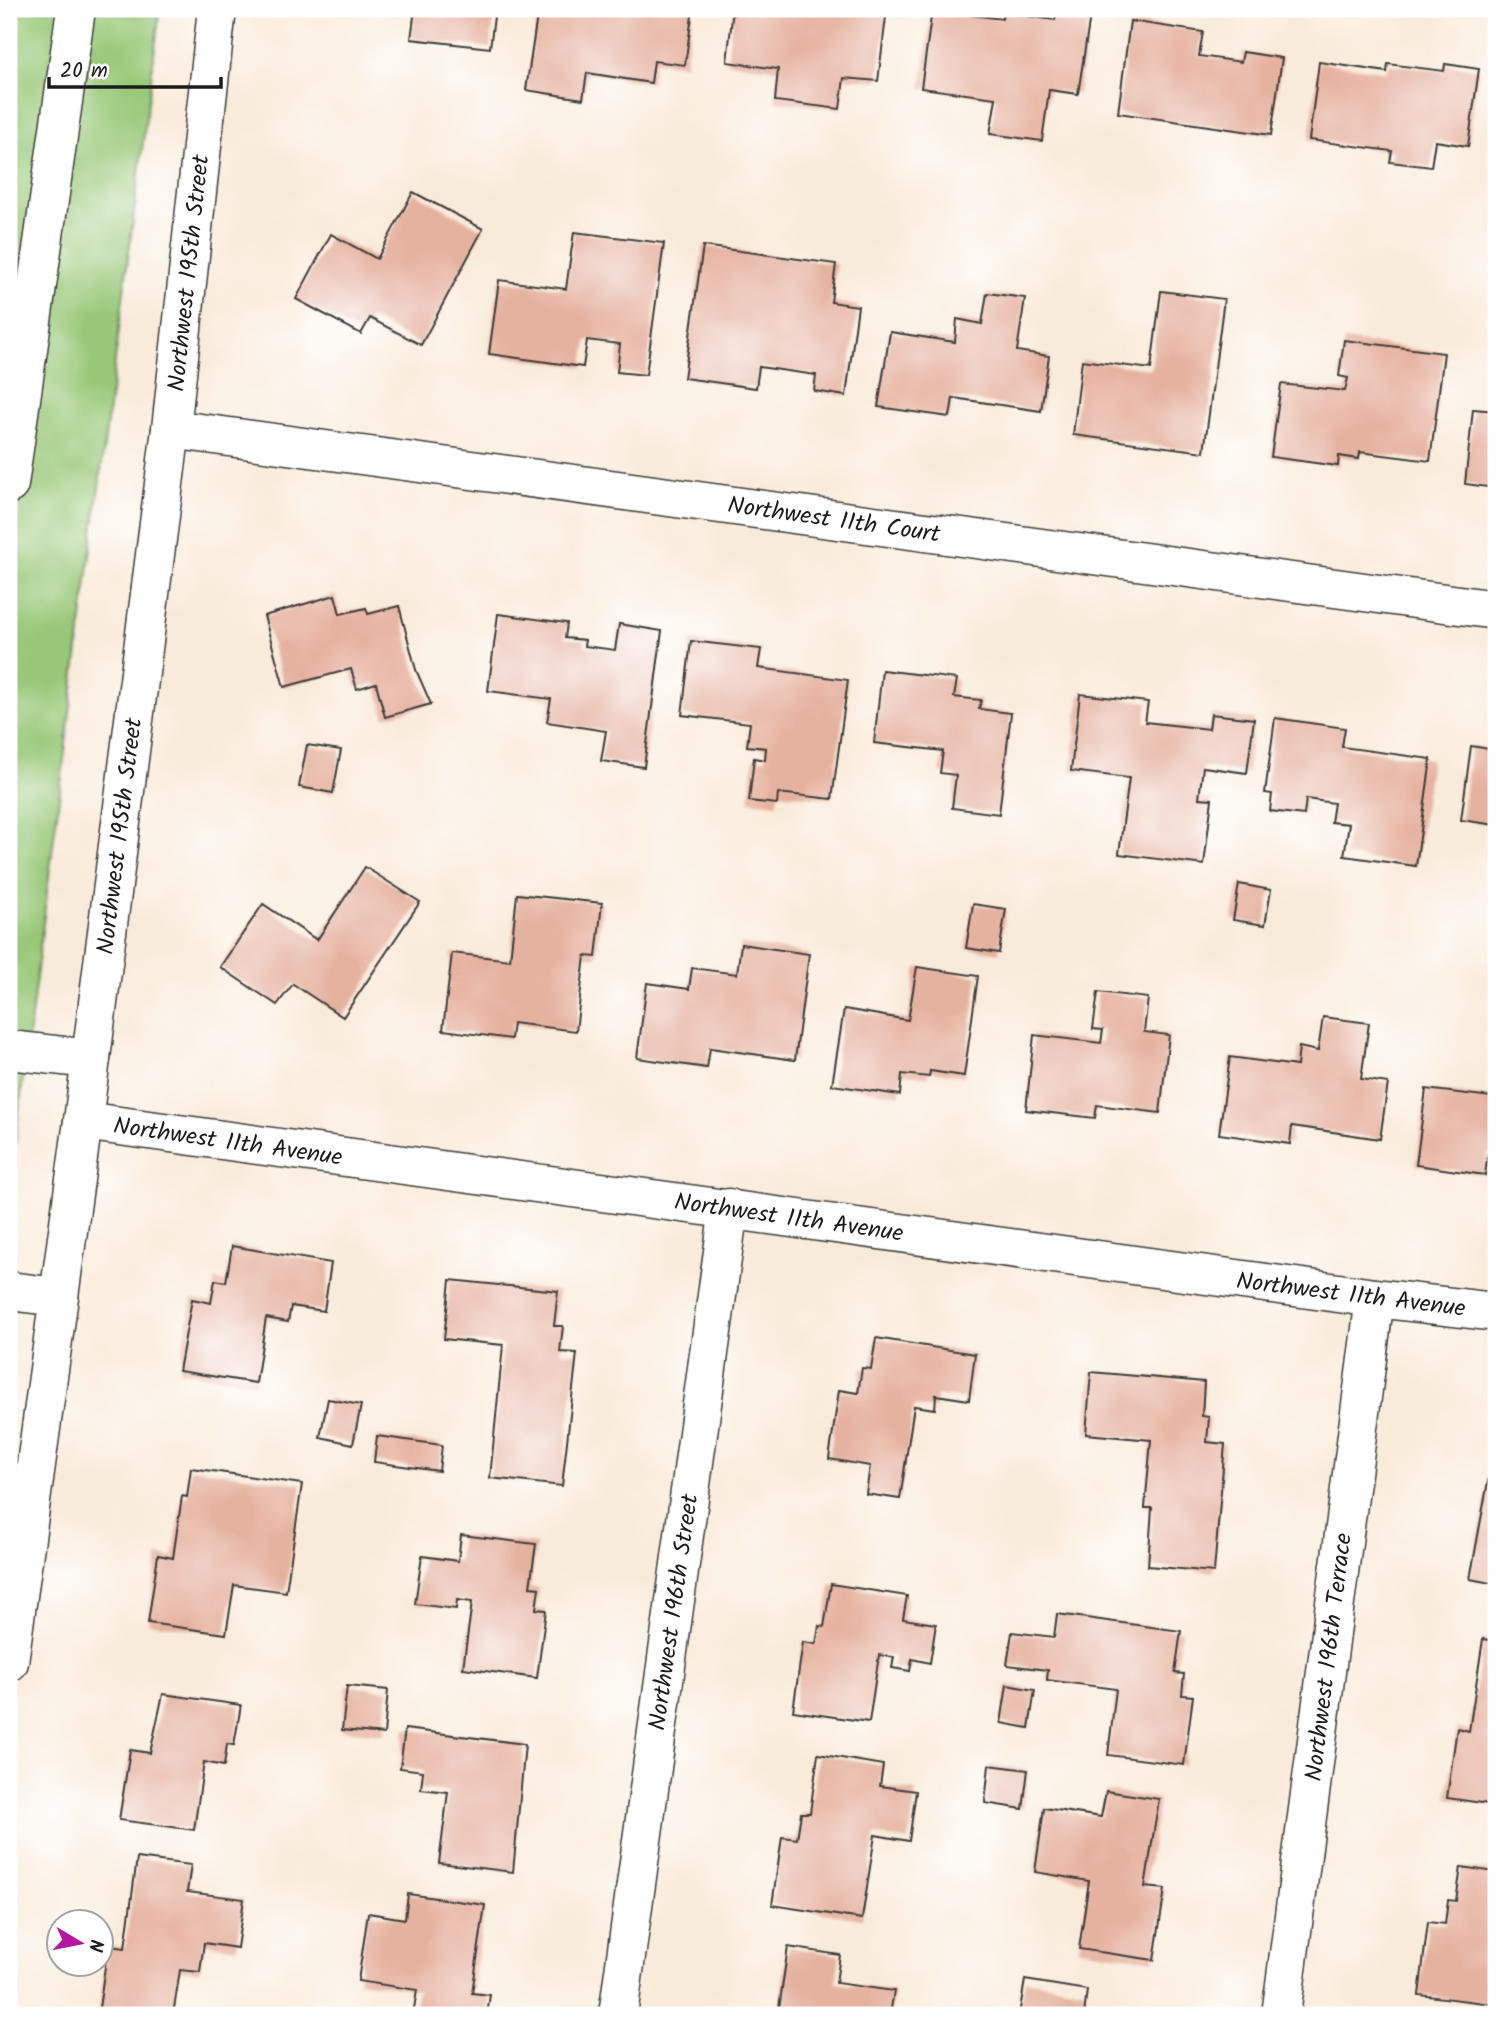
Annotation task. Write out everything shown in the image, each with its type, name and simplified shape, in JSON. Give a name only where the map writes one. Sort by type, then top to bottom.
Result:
[{"type":"street","points":[[9,484],[76,9]]},
{"type":"street","name":"Northwest 195th Street","points":[[9,1662],[83,1121],[171,429],[217,9]]},
{"type":"street","name":"Northwest 11th Court","points":[[171,429],[1496,610]]},
{"type":"street","points":[[9,1050],[91,1059]]},
{"type":"street","name":"Northwest 11th Avenue","points":[[83,1121],[1375,1298],[1496,1312]]},
{"type":"street","name":"Northwest 196th Street","points":[[618,2015],[729,1208]]},
{"type":"street","points":[[9,1291],[58,1297]]},
{"type":"street","name":"Northwest 196th Terrace","points":[[1281,2015],[1375,1298]]},
{"type":"green space","points":[[9,9],[160,9],[9,1189]]},
{"type":"building","points":[[415,9],[495,9],[490,48],[411,39]]},
{"type":"building","points":[[538,9],[693,9],[685,65],[654,61],[651,83],[587,73],[583,99],[526,90]]},
{"type":"building","points":[[733,9],[887,9],[878,81],[844,78],[840,109],[775,101],[778,69],[727,62]]},
{"type":"building","points":[[932,10],[1002,19],[1003,13],[1055,20],[1057,12],[1090,16],[1078,94],[1049,90],[1042,141],[990,134],[996,98],[921,88]]},
{"type":"building","points":[[1130,21],[1203,32],[1199,56],[1241,62],[1243,52],[1282,58],[1271,135],[1118,113]]},
{"type":"building","points":[[1319,62],[1387,72],[1388,64],[1444,71],[1445,64],[1479,69],[1468,146],[1435,141],[1431,167],[1390,162],[1392,151],[1309,140]]},
{"type":"building","points":[[413,192],[483,229],[421,345],[370,318],[361,334],[296,299],[331,234],[377,259]]},
{"type":"building","points":[[574,232],[664,243],[646,375],[617,372],[620,344],[587,340],[583,367],[489,354],[499,280],[566,289]]},
{"type":"building","points":[[703,246],[836,264],[831,302],[858,306],[846,396],[814,391],[816,375],[759,367],[756,388],[684,378]]},
{"type":"building","points":[[1161,291],[1224,299],[1204,452],[1073,435],[1082,360],[1151,369]]},
{"type":"building","points":[[987,293],[1025,298],[1017,351],[1049,356],[1041,411],[953,398],[950,417],[878,407],[890,332],[955,342],[957,319],[982,324]]},
{"type":"building","points":[[1344,340],[1444,353],[1430,461],[1360,452],[1359,459],[1339,456],[1338,466],[1271,457],[1281,384],[1345,391],[1348,378],[1339,376]]},
{"type":"building","points":[[1473,409],[1496,411],[1496,488],[1465,484]]},
{"type":"building","points":[[335,595],[340,614],[366,608],[368,614],[399,606],[416,670],[431,704],[385,717],[376,683],[357,689],[351,669],[284,687],[264,616]]},
{"type":"building","points":[[498,614],[567,623],[565,638],[585,640],[584,646],[615,650],[619,624],[662,631],[644,767],[601,761],[606,731],[547,722],[551,699],[488,691]]},
{"type":"building","points":[[691,641],[761,649],[758,668],[848,680],[832,799],[778,793],[777,804],[749,801],[754,758],[765,760],[766,748],[747,746],[750,723],[682,715]]},
{"type":"building","points":[[882,670],[957,679],[954,697],[981,700],[979,709],[1011,713],[999,814],[952,808],[956,775],[940,773],[943,751],[874,743]]},
{"type":"building","points":[[1080,694],[1148,702],[1145,722],[1209,729],[1211,714],[1254,719],[1247,773],[1203,767],[1199,798],[1212,799],[1204,865],[1119,854],[1129,778],[1071,771]]},
{"type":"building","points":[[1275,718],[1345,728],[1342,747],[1431,759],[1416,866],[1344,856],[1349,824],[1331,822],[1334,803],[1306,799],[1304,815],[1270,811],[1272,794],[1265,793]]},
{"type":"building","points":[[307,745],[341,750],[333,793],[299,787]]},
{"type":"building","points":[[1471,746],[1496,750],[1496,825],[1461,820]]},
{"type":"building","points":[[365,867],[420,902],[343,1017],[293,984],[277,1005],[220,967],[263,904],[317,940]]},
{"type":"building","points":[[1239,884],[1271,890],[1265,925],[1233,920]]},
{"type":"building","points":[[517,894],[602,903],[596,957],[585,956],[576,1031],[513,1023],[511,1039],[443,1030],[452,953],[510,960]]},
{"type":"building","points":[[973,904],[1006,909],[999,953],[966,948]]},
{"type":"building","points":[[741,944],[809,954],[795,1060],[710,1048],[707,1068],[637,1058],[647,983],[689,989],[692,968],[737,974]]},
{"type":"building","points":[[917,967],[978,976],[964,1076],[930,1071],[929,1077],[902,1074],[900,1095],[832,1085],[844,1009],[908,1020]]},
{"type":"building","points":[[1098,992],[1148,998],[1144,1032],[1169,1035],[1160,1113],[1097,1105],[1095,1118],[1026,1110],[1034,1035],[1101,1043],[1103,1030],[1093,1029]]},
{"type":"building","points":[[1323,1017],[1369,1023],[1361,1079],[1388,1083],[1380,1139],[1292,1126],[1290,1144],[1219,1134],[1230,1057],[1297,1066],[1299,1047],[1318,1051]]},
{"type":"building","points":[[1495,1070],[1496,1154],[1488,1153],[1485,1175],[1416,1165],[1426,1089],[1491,1097]]},
{"type":"building","points":[[232,1246],[331,1263],[324,1311],[291,1306],[288,1322],[266,1318],[256,1383],[179,1371],[192,1299],[211,1303],[215,1280],[226,1282]]},
{"type":"building","points":[[450,1280],[558,1291],[554,1326],[563,1326],[560,1352],[577,1353],[562,1486],[490,1478],[503,1345],[444,1339]]},
{"type":"building","points":[[876,1338],[975,1354],[969,1400],[936,1395],[935,1409],[914,1406],[900,1499],[866,1494],[870,1466],[829,1459],[839,1390],[858,1393],[862,1368],[871,1369]]},
{"type":"building","points":[[1091,1372],[1204,1382],[1202,1416],[1209,1417],[1207,1442],[1225,1444],[1214,1572],[1148,1566],[1152,1508],[1145,1508],[1151,1440],[1086,1434]]},
{"type":"building","points":[[328,1399],[361,1405],[353,1444],[320,1437]]},
{"type":"building","points":[[377,1436],[442,1445],[439,1471],[374,1462]]},
{"type":"building","points":[[191,1468],[302,1484],[286,1592],[234,1585],[226,1634],[148,1623],[158,1555],[173,1558],[182,1496],[187,1497]]},
{"type":"building","points":[[1489,1476],[1496,1478],[1496,1584],[1470,1579]]},
{"type":"building","points":[[461,1535],[536,1544],[530,1587],[539,1588],[536,1609],[546,1610],[537,1678],[463,1668],[472,1602],[457,1600],[456,1609],[415,1604],[422,1556],[458,1561]]},
{"type":"building","points":[[831,1584],[907,1596],[903,1619],[936,1624],[930,1663],[912,1659],[910,1671],[892,1668],[894,1657],[879,1655],[869,1722],[793,1711],[803,1642],[816,1644],[819,1626],[824,1627]]},
{"type":"building","points":[[1057,1614],[1181,1631],[1175,1673],[1184,1674],[1182,1695],[1193,1696],[1184,1765],[1108,1755],[1116,1689],[1047,1680],[1048,1670],[1007,1665],[1012,1632],[1054,1637]]},
{"type":"building","points":[[1483,1639],[1496,1641],[1496,1805],[1447,1798],[1457,1728],[1469,1731]]},
{"type":"building","points":[[1007,1685],[1035,1690],[1029,1728],[1001,1723]]},
{"type":"building","points":[[347,1686],[388,1690],[384,1734],[342,1730]]},
{"type":"building","points":[[163,1694],[241,1705],[234,1745],[227,1744],[224,1766],[204,1762],[194,1830],[119,1820],[130,1750],[150,1753]]},
{"type":"building","points":[[405,1729],[525,1744],[513,1872],[439,1863],[448,1792],[421,1789],[423,1771],[400,1768]]},
{"type":"building","points":[[818,1754],[883,1765],[880,1786],[916,1791],[909,1841],[875,1835],[862,1919],[772,1905],[782,1837],[797,1839],[801,1813],[810,1813]]},
{"type":"building","points":[[989,1765],[1028,1770],[1023,1809],[985,1803]]},
{"type":"building","points":[[1106,1791],[1159,1799],[1145,1887],[1165,1889],[1154,1960],[1079,1949],[1089,1881],[1035,1872],[1044,1808],[1101,1817]]},
{"type":"building","points":[[137,1858],[191,1865],[187,1892],[244,1899],[237,1948],[204,1943],[200,1972],[180,1970],[173,2015],[98,2015],[103,1979],[116,1979],[116,1947],[125,1948]]},
{"type":"building","points":[[1461,1867],[1496,1872],[1496,1968],[1492,2004],[1419,1995],[1428,1922],[1445,1924],[1448,1900],[1456,1901]]},
{"type":"building","points":[[408,1894],[485,1905],[472,1993],[490,1995],[487,2015],[413,2015],[417,1990],[358,1981],[368,1913],[405,1919]]},
{"type":"building","points":[[788,1947],[840,1955],[836,1983],[894,1991],[890,2015],[778,2015]]},
{"type":"building","points":[[1025,1980],[1087,1990],[1084,2015],[1019,2015]]},
{"type":"building","points":[[984,2010],[1015,2014],[1015,2015],[983,2015]]}]
